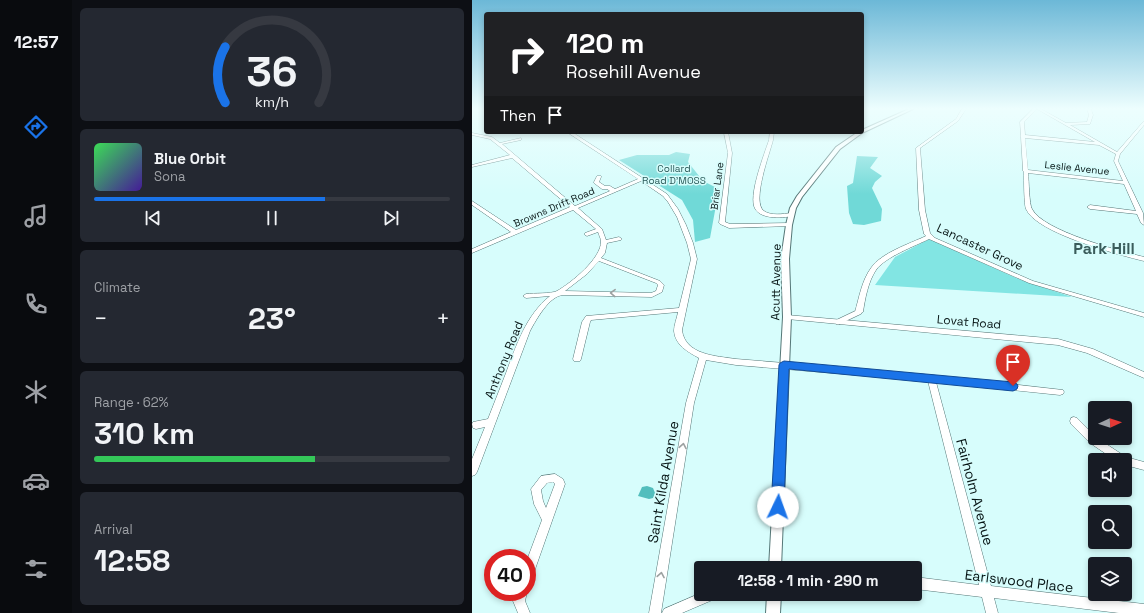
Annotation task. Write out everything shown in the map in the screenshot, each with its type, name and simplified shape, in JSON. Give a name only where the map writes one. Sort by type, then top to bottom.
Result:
[{"type":"street","points":[[489,138],[500,144],[600,230],[605,242],[619,239]]},
{"type":"street","points":[[578,138],[665,195],[674,206],[692,249],[693,267],[678,321],[679,337],[691,351],[703,357],[736,362],[931,378],[1060,392]]},
{"type":"street","name":"Briar Lane","points":[[727,138],[730,153],[722,223],[729,226],[789,225]]},
{"type":"street","points":[[771,138],[756,190],[756,206],[759,210],[765,213],[791,215]]},
{"type":"street","name":"Acutt Avenue","points":[[775,561],[787,317],[785,259],[789,225],[793,208],[799,197],[838,148],[854,138]]},
{"type":"street","name":"Lancaster Grove","points":[[932,138],[918,148],[922,210],[925,232],[929,236],[1031,282],[1144,315]]},
{"type":"street","points":[[1022,138],[1029,209],[1034,216],[1084,241],[1144,259]]},
{"type":"street","points":[[1038,138],[1100,144]]},
{"type":"street","points":[[1089,138],[1118,154]]},
{"type":"street","points":[[1131,138],[1118,154],[1116,161],[1144,223]]},
{"type":"street","points":[[500,144],[518,139]]},
{"type":"street","points":[[472,166],[513,156]]},
{"type":"street","name":"Leslie Avenue","points":[[1025,172],[1126,183]]},
{"type":"street","points":[[599,177],[596,182],[604,188],[615,191]]},
{"type":"street","name":"Browns Drift Road","points":[[472,251],[506,240],[516,233],[642,180]]},
{"type":"street","points":[[472,203],[516,233]]},
{"type":"street","points":[[1090,207],[1140,213]]},
{"type":"street","points":[[587,234],[600,230]]},
{"type":"street","points":[[838,322],[858,312],[870,276],[875,267],[896,253],[929,236]]},
{"type":"street","name":"Anthony Road","points":[[472,472],[528,327],[543,305],[587,271],[599,259],[605,242]]},
{"type":"street","points":[[526,296],[557,293],[652,295],[659,292],[661,285],[658,282],[599,259]]},
{"type":"street","points":[[577,359],[586,322],[589,318],[681,310]]},
{"type":"street","name":"Lovat Road","points":[[787,317],[1058,342],[1090,351],[1144,374]]},
{"type":"street","name":"Saint Kilda Avenue","points":[[655,613],[690,403],[703,357]]},
{"type":"street","name":"Fairholm Avenue","points":[[931,378],[992,613]]},
{"type":"street","points":[[1074,421],[1093,440],[1112,453]]},
{"type":"street","points":[[476,425],[491,422]]},
{"type":"street","points":[[1132,463],[1144,466]]},
{"type":"street","points":[[536,549],[547,518]]},
{"type":"street","name":"Earlswood Place","points":[[922,584],[1144,610]]},
{"type":"street","points":[[519,601],[524,613]]},
{"type":"street","points":[[668,613],[696,601]]},
{"type":"street","points":[[773,613],[774,601]]},
{"type":"shaded area","points":[[929,239],[1021,280],[1072,297],[875,285],[895,257]]},
{"type":"shaded area","points":[[647,486],[653,488],[655,493],[653,498],[649,499],[638,496],[642,487]]},
{"type":"green space","name":"Collard Road D'MOSS","points":[[676,152],[690,154],[688,162],[703,181],[719,189],[710,238],[695,242],[693,220],[682,200],[619,160],[637,155],[669,155]]},
{"type":"green space","points":[[857,156],[878,157],[870,168],[882,176],[875,182],[872,188],[882,209],[881,221],[864,225],[853,224],[849,213],[847,186],[853,183]]},
{"type":"district","name":"Park Hill","points":[[1104,248]]},
{"type":"route","points":[[778,507],[784,365],[1013,386]]}]
